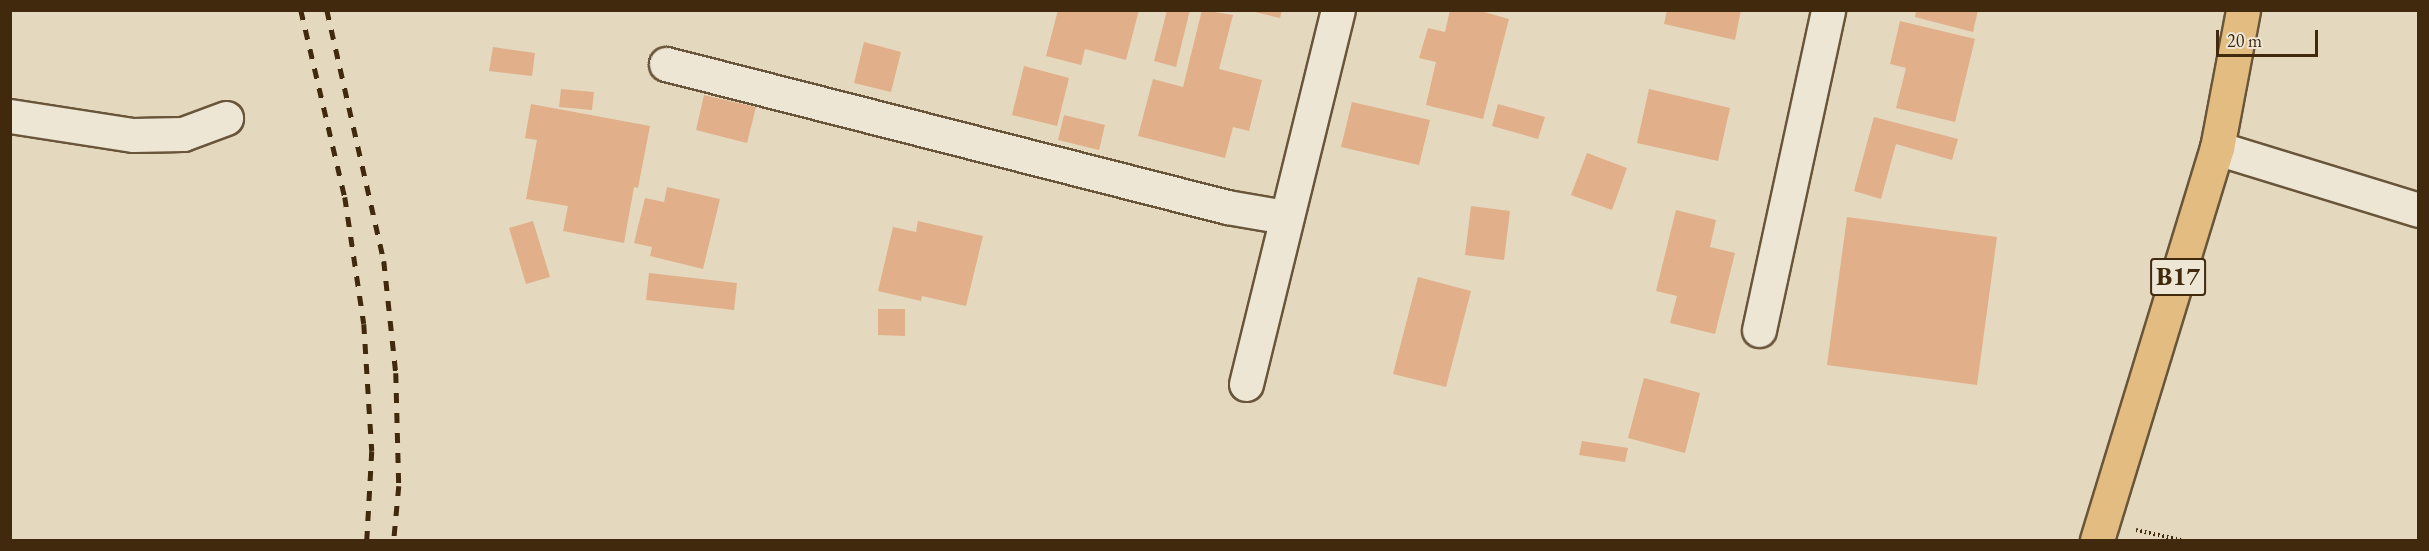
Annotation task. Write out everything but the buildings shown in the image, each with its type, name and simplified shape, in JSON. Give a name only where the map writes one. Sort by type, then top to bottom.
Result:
[{"type":"main road","name":"B17","points":[[2100,531],[2217,148],[2243,10]]},
{"type":"street","points":[[1246,384],[1285,217],[1338,10]]},
{"type":"street","points":[[1759,330],[1828,10]]},
{"type":"street","points":[[666,64],[1227,207],[1285,217]]},
{"type":"street","points":[[10,116],[133,135],[183,134],[226,118]]},
{"type":"street","points":[[2217,148],[2418,210]]},
{"type":"path","points":[[2100,531],[2181,540]]},
{"type":"railway","points":[[301,10],[345,197],[364,324],[372,451],[367,540]]},
{"type":"railway","points":[[327,10],[384,261],[396,373],[399,486],[394,540]]}]
